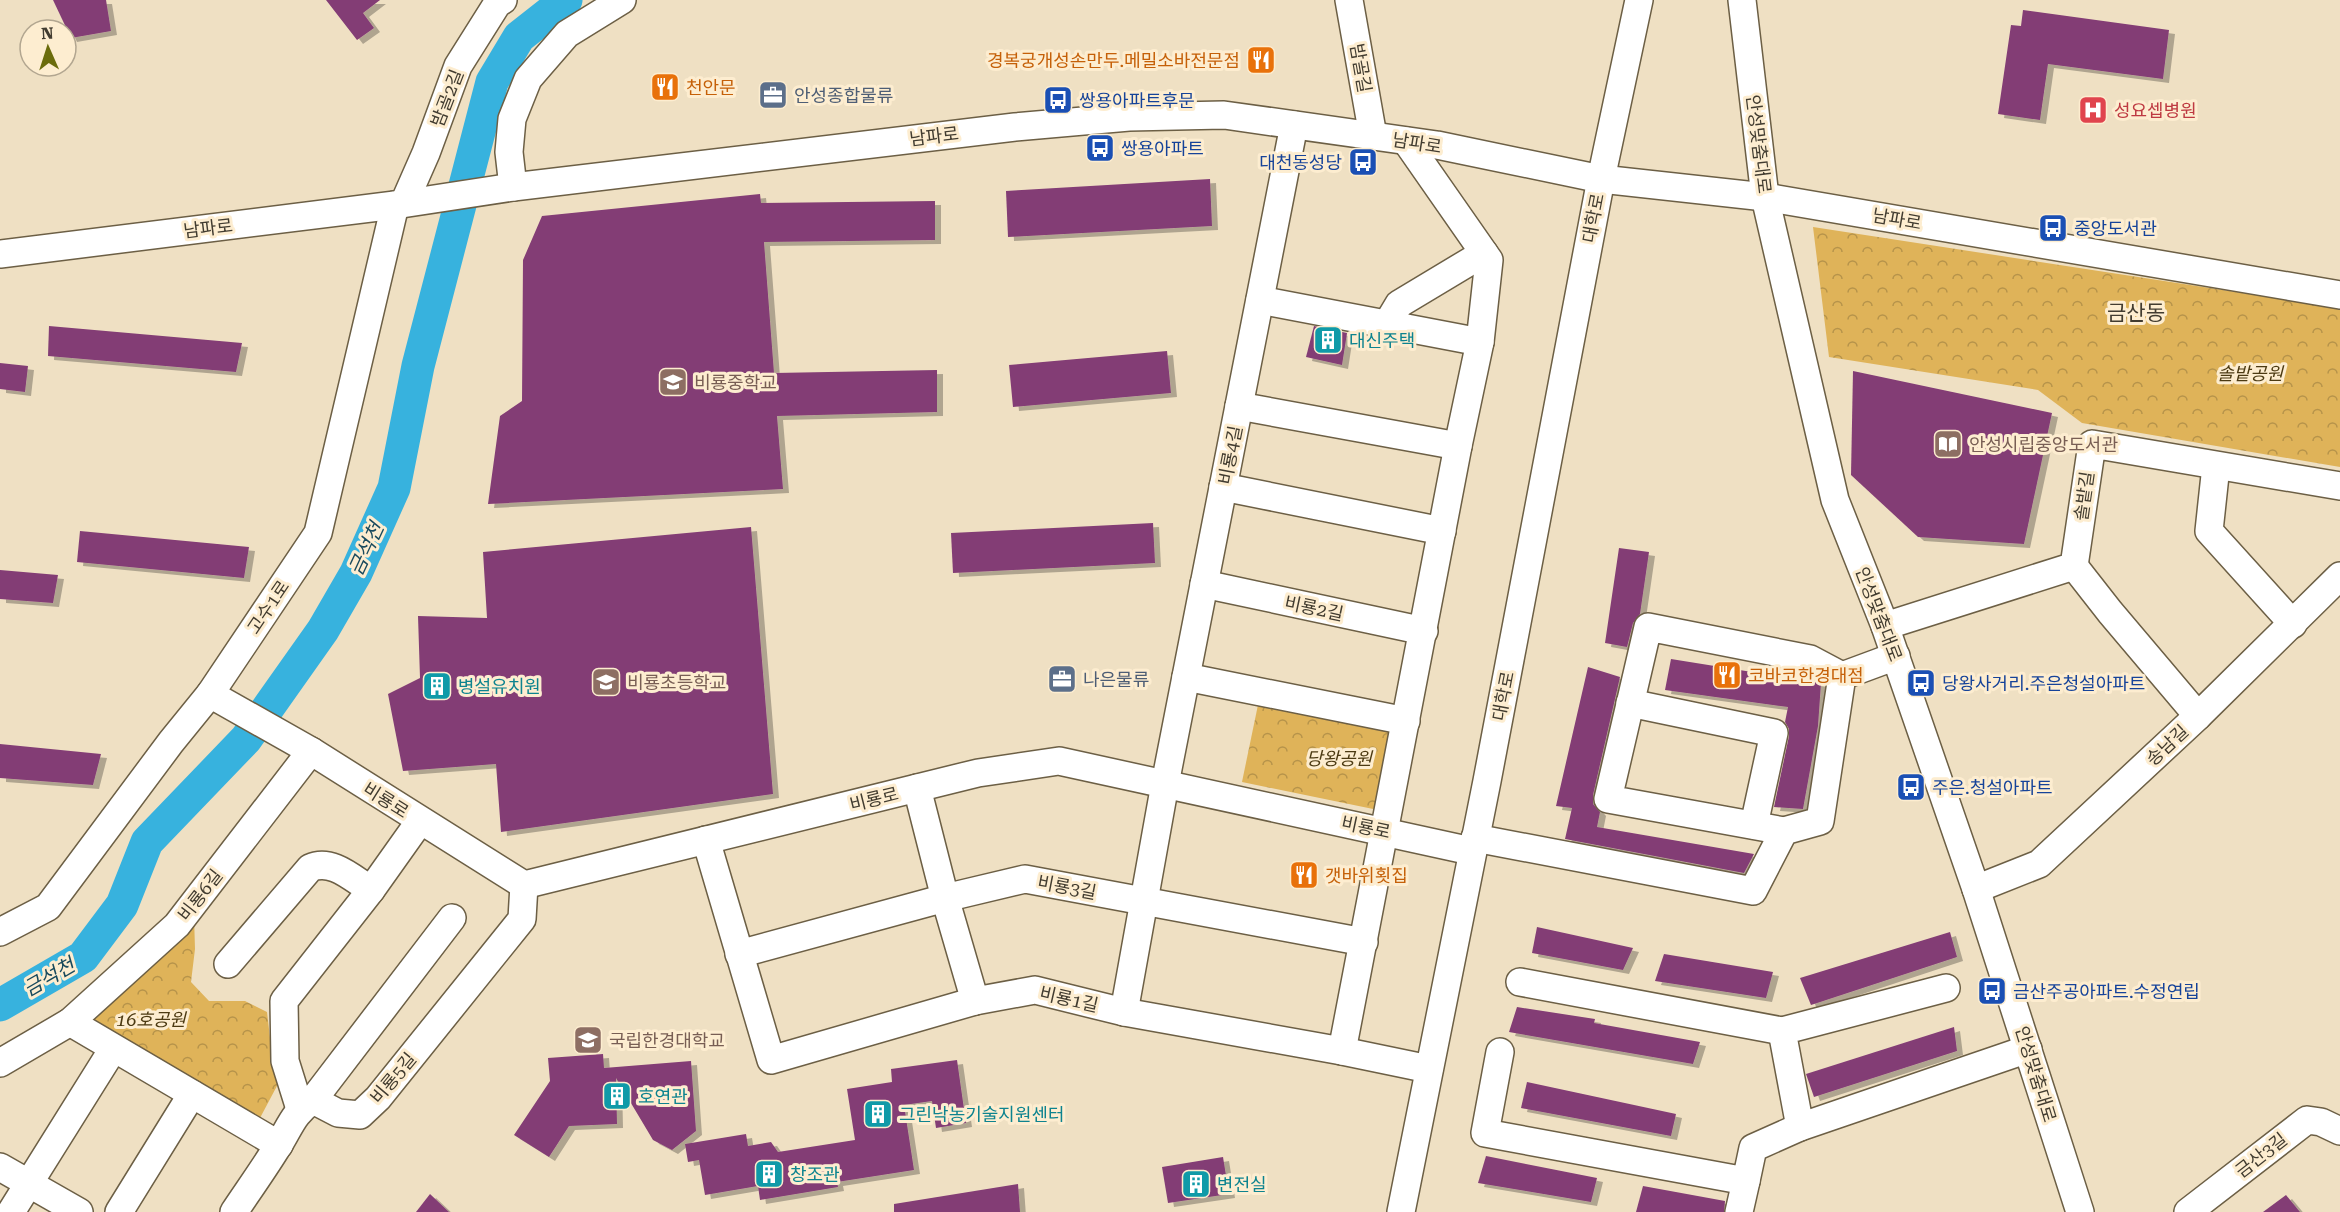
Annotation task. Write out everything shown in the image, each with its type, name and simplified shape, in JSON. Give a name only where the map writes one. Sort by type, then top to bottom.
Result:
[{"type":"street","name":"밤골2길","points":[[405,203],[458,66],[497,4],[503,0]]},
{"type":"street","points":[[501,189],[509,152],[512,119],[528,79],[567,34],[622,0]]},
{"type":"street","name":"밤골길","points":[[1349,0],[1373,136]]},
{"type":"street","name":"대학로","points":[[1401,1212],[1601,179],[1639,0]]},
{"type":"street","name":"안성맞춤대로","points":[[1742,0],[1765,197],[1836,500],[1886,626],[1976,889],[2080,1212]]},
{"type":"street","name":"남파로","points":[[0,254],[501,189],[1015,127],[1129,117],[1224,115],[1437,145],[1601,179],[1765,197],[2340,295]]},
{"type":"street","name":"비룡4길","points":[[1124,1012],[1165,784],[1294,125]]},
{"type":"street","points":[[1342,1051],[1480,342],[1490,260],[1406,141]]},
{"type":"street","name":"고수1로","points":[[0,932],[48,907],[171,742],[210,694],[318,533],[405,203]]},
{"type":"street","points":[[1387,324],[1399,304],[1485,253]]},
{"type":"street","points":[[1260,300],[1480,342]]},
{"type":"street","points":[[1239,406],[1458,447]]},
{"type":"street","name":"솔밭길","points":[[2074,566],[2092,444],[2340,486]]},
{"type":"street","points":[[2216,466],[2209,531],[2293,624]]},
{"type":"street","points":[[1223,487],[1442,531]]},
{"type":"street","points":[[1886,626],[2074,566],[2198,716]]},
{"type":"street","name":"송남길","points":[[1976,889],[2039,864],[2198,716],[2340,576]]},
{"type":"street","name":"비룡2길","points":[[1204,584],[1424,631]]},
{"type":"street","points":[[1842,676],[1820,821],[1784,831],[1608,799],[1648,627],[1809,660],[1842,676],[1896,656]]},
{"type":"street","points":[[1186,677],[1406,721]]},
{"type":"street","name":"비룡로","points":[[210,694],[311,751],[524,885],[978,773],[1059,761],[1383,831],[1753,891],[1784,831]]},
{"type":"street","points":[[1630,704],[1774,733],[1754,825]]},
{"type":"street","name":"비룡6길","points":[[0,1062],[70,1022],[177,925],[311,751]]},
{"type":"street","points":[[917,788],[945,898],[975,1000]]},
{"type":"street","points":[[306,1104],[285,1061],[285,1001],[371,890],[420,821]]},
{"type":"street","name":"비룡1길","points":[[706,840],[771,1060],[975,1000],[1035,990],[1124,1012],[1429,1069]]},
{"type":"street","points":[[228,964],[310,868],[316,865],[331,866],[371,890]]},
{"type":"street","name":"비룡3길","points":[[739,954],[945,898],[1025,879],[1364,942]]},
{"type":"street","name":"비룡5길","points":[[306,1104],[338,1113],[360,1115],[378,1098],[522,919],[524,885]]},
{"type":"street","points":[[234,1212],[279,1145],[289,1123],[452,918]]},
{"type":"street","points":[[1520,982],[1782,1031],[1946,988]]},
{"type":"street","points":[[70,1022],[279,1145]]},
{"type":"street","points":[[1782,1031],[1800,1127]]},
{"type":"street","points":[[11,1212],[113,1049]]},
{"type":"street","points":[[1739,1212],[1753,1148],[1800,1127],[2028,1049]]},
{"type":"street","points":[[1500,1052],[1485,1133],[1746,1181]]},
{"type":"street","points":[[118,1212],[192,1094]]},
{"type":"street","name":"금산3길","points":[[2188,1212],[2307,1120],[2321,1122],[2340,1131]]},
{"type":"street","points":[[0,1167],[79,1212]]},
{"type":"green space","name":"솔밭공원","points":[[1813,227],[2340,308],[2340,467],[2082,423],[2038,390],[1829,357]]},
{"type":"green space","name":"당왕공원","points":[[1259,700],[1391,724],[1378,810],[1242,782]]},
{"type":"green space","name":"16호공원","points":[[194,916],[195,949],[191,982],[209,1001],[245,1001],[267,1012],[278,1084],[260,1118],[251,1126],[110,1059],[84,1010]]},
{"type":"building","points":[[53,0],[106,0],[111,31],[78,37],[78,18],[62,18]]},
{"type":"building","points":[[326,0],[380,0],[363,13],[374,28],[357,40]]},
{"type":"building","points":[[2023,10],[2169,30],[2163,79],[2048,64],[2040,120],[1998,114],[2011,25],[2021,26]]},
{"type":"building","points":[[1210,179],[1212,226],[1008,237],[1006,191]]},
{"type":"building","name":"비룡중학교","points":[[760,194],[761,203],[935,201],[935,240],[764,242],[774,373],[937,370],[937,412],[777,416],[783,489],[488,504],[500,416],[522,401],[523,260],[542,216]]},
{"type":"building","points":[[49,326],[242,343],[236,372],[48,356]]},
{"type":"building","name":"대신주택","points":[[1314,326],[1347,333],[1342,365],[1306,357]]},
{"type":"building","points":[[1167,351],[1171,393],[1013,407],[1009,365]]},
{"type":"building","points":[[0,363],[28,366],[25,392],[0,389]]},
{"type":"building","name":"안성시립중앙도서관","points":[[1853,371],[2052,413],[2024,544],[1918,537],[1851,475]]},
{"type":"building","points":[[1153,523],[1155,563],[953,573],[951,533]]},
{"type":"building","name":"비룡초등학교","points":[[751,527],[773,794],[501,832],[496,764],[403,771],[388,694],[420,678],[418,616],[487,618],[483,552]]},
{"type":"building","points":[[80,531],[249,547],[244,578],[77,562]]},
{"type":"building","points":[[1619,548],[1649,552],[1640,614],[1633,623],[1627,647],[1605,643]]},
{"type":"building","points":[[0,570],[58,575],[53,603],[0,599]]},
{"type":"building","points":[[1671,659],[1821,683],[1818,726],[1803,809],[1774,807],[1789,736],[1789,729],[1785,722],[1788,707],[1665,690]]},
{"type":"building","points":[[1588,667],[1620,677],[1593,795],[1593,804],[1600,812],[1597,827],[1754,854],[1744,873],[1565,839],[1572,808],[1556,806]]},
{"type":"building","points":[[0,744],[101,754],[93,785],[0,778]]},
{"type":"building","points":[[1537,927],[1633,948],[1623,970],[1532,953]]},
{"type":"building","points":[[1950,932],[1957,957],[1811,1005],[1800,978]]},
{"type":"building","points":[[1664,954],[1773,972],[1766,998],[1655,981]]},
{"type":"building","points":[[1517,1007],[1595,1019],[1594,1023],[1700,1042],[1693,1064],[1509,1032]]},
{"type":"building","points":[[1954,1027],[1957,1051],[1814,1097],[1806,1074]]},
{"type":"building","name":"호연관","points":[[603,1054],[604,1068],[691,1061],[696,1131],[672,1150],[653,1140],[616,1078],[617,1124],[569,1126],[549,1157],[514,1135],[550,1081],[548,1058]]},
{"type":"building","points":[[957,1060],[966,1123],[936,1128],[932,1101],[904,1105],[914,1170],[837,1182],[838,1187],[760,1200],[758,1186],[705,1195],[699,1160],[688,1162],[685,1144],[746,1134],[748,1146],[771,1142],[778,1152],[855,1140],[847,1089],[892,1082],[891,1069]]},
{"type":"building","points":[[1527,1082],[1676,1114],[1671,1136],[1521,1108]]},
{"type":"building","points":[[1486,1156],[1597,1178],[1591,1202],[1478,1183]]},
{"type":"building","name":"변전실","points":[[1223,1157],[1229,1194],[1168,1203],[1162,1167]]},
{"type":"building","points":[[1018,1184],[1020,1212],[894,1212],[894,1204]]},
{"type":"building","points":[[1643,1186],[1725,1201],[1724,1212],[1636,1212]]},
{"type":"building","points":[[430,1194],[449,1212],[416,1212]]},
{"type":"building","points":[[2286,1195],[2300,1212],[2263,1212]]},
{"type":"waterway","name":"금석천","points":[[0,1005],[83,957],[122,905],[147,842],[246,739],[323,630],[356,573],[394,488],[418,366],[492,82],[519,37],[566,0]]},
{"type":"place","name":"경복궁개성손만두.메밀소바전문점","points":[[1261,60]]},
{"type":"place","name":"천안문","points":[[665,87]]},
{"type":"place","name":"안성종합물류","points":[[773,95]]},
{"type":"place","name":"쌍용아파트후문","points":[[1058,100]]},
{"type":"place","name":"성요셉병원","points":[[2093,110]]},
{"type":"place","name":"쌍용아파트","points":[[1100,148]]},
{"type":"place","name":"대천동성당","points":[[1363,162]]},
{"type":"place","name":"중앙도서관","points":[[2053,228]]},
{"type":"place","name":"대신주택","points":[[1328,340]]},
{"type":"place","name":"비룡중학교","points":[[673,382]]},
{"type":"place","name":"안성시립중앙도서관","points":[[1948,444]]},
{"type":"place","name":"코바코한경대점","points":[[1727,675]]},
{"type":"place","name":"나은물류","points":[[1062,679]]},
{"type":"place","name":"비룡초등학교","points":[[606,682]]},
{"type":"place","name":"당왕사거리.주은청설아파트","points":[[1921,683]]},
{"type":"place","name":"병설유치원","points":[[437,686]]},
{"type":"place","name":"주은.청설아파트","points":[[1911,787]]},
{"type":"place","name":"갯바위횟집","points":[[1304,875]]},
{"type":"place","name":"금산주공아파트.수정연립","points":[[1992,991]]},
{"type":"place","name":"국립한경대학교","points":[[588,1040]]},
{"type":"place","name":"호연관","points":[[617,1096]]},
{"type":"place","name":"그린낙농기술지원센터","points":[[878,1114]]},
{"type":"place","name":"창조관","points":[[769,1174]]},
{"type":"place","name":"변전실","points":[[1196,1184]]},
{"type":"district","name":"금산동","points":[[2136,313]]}]
